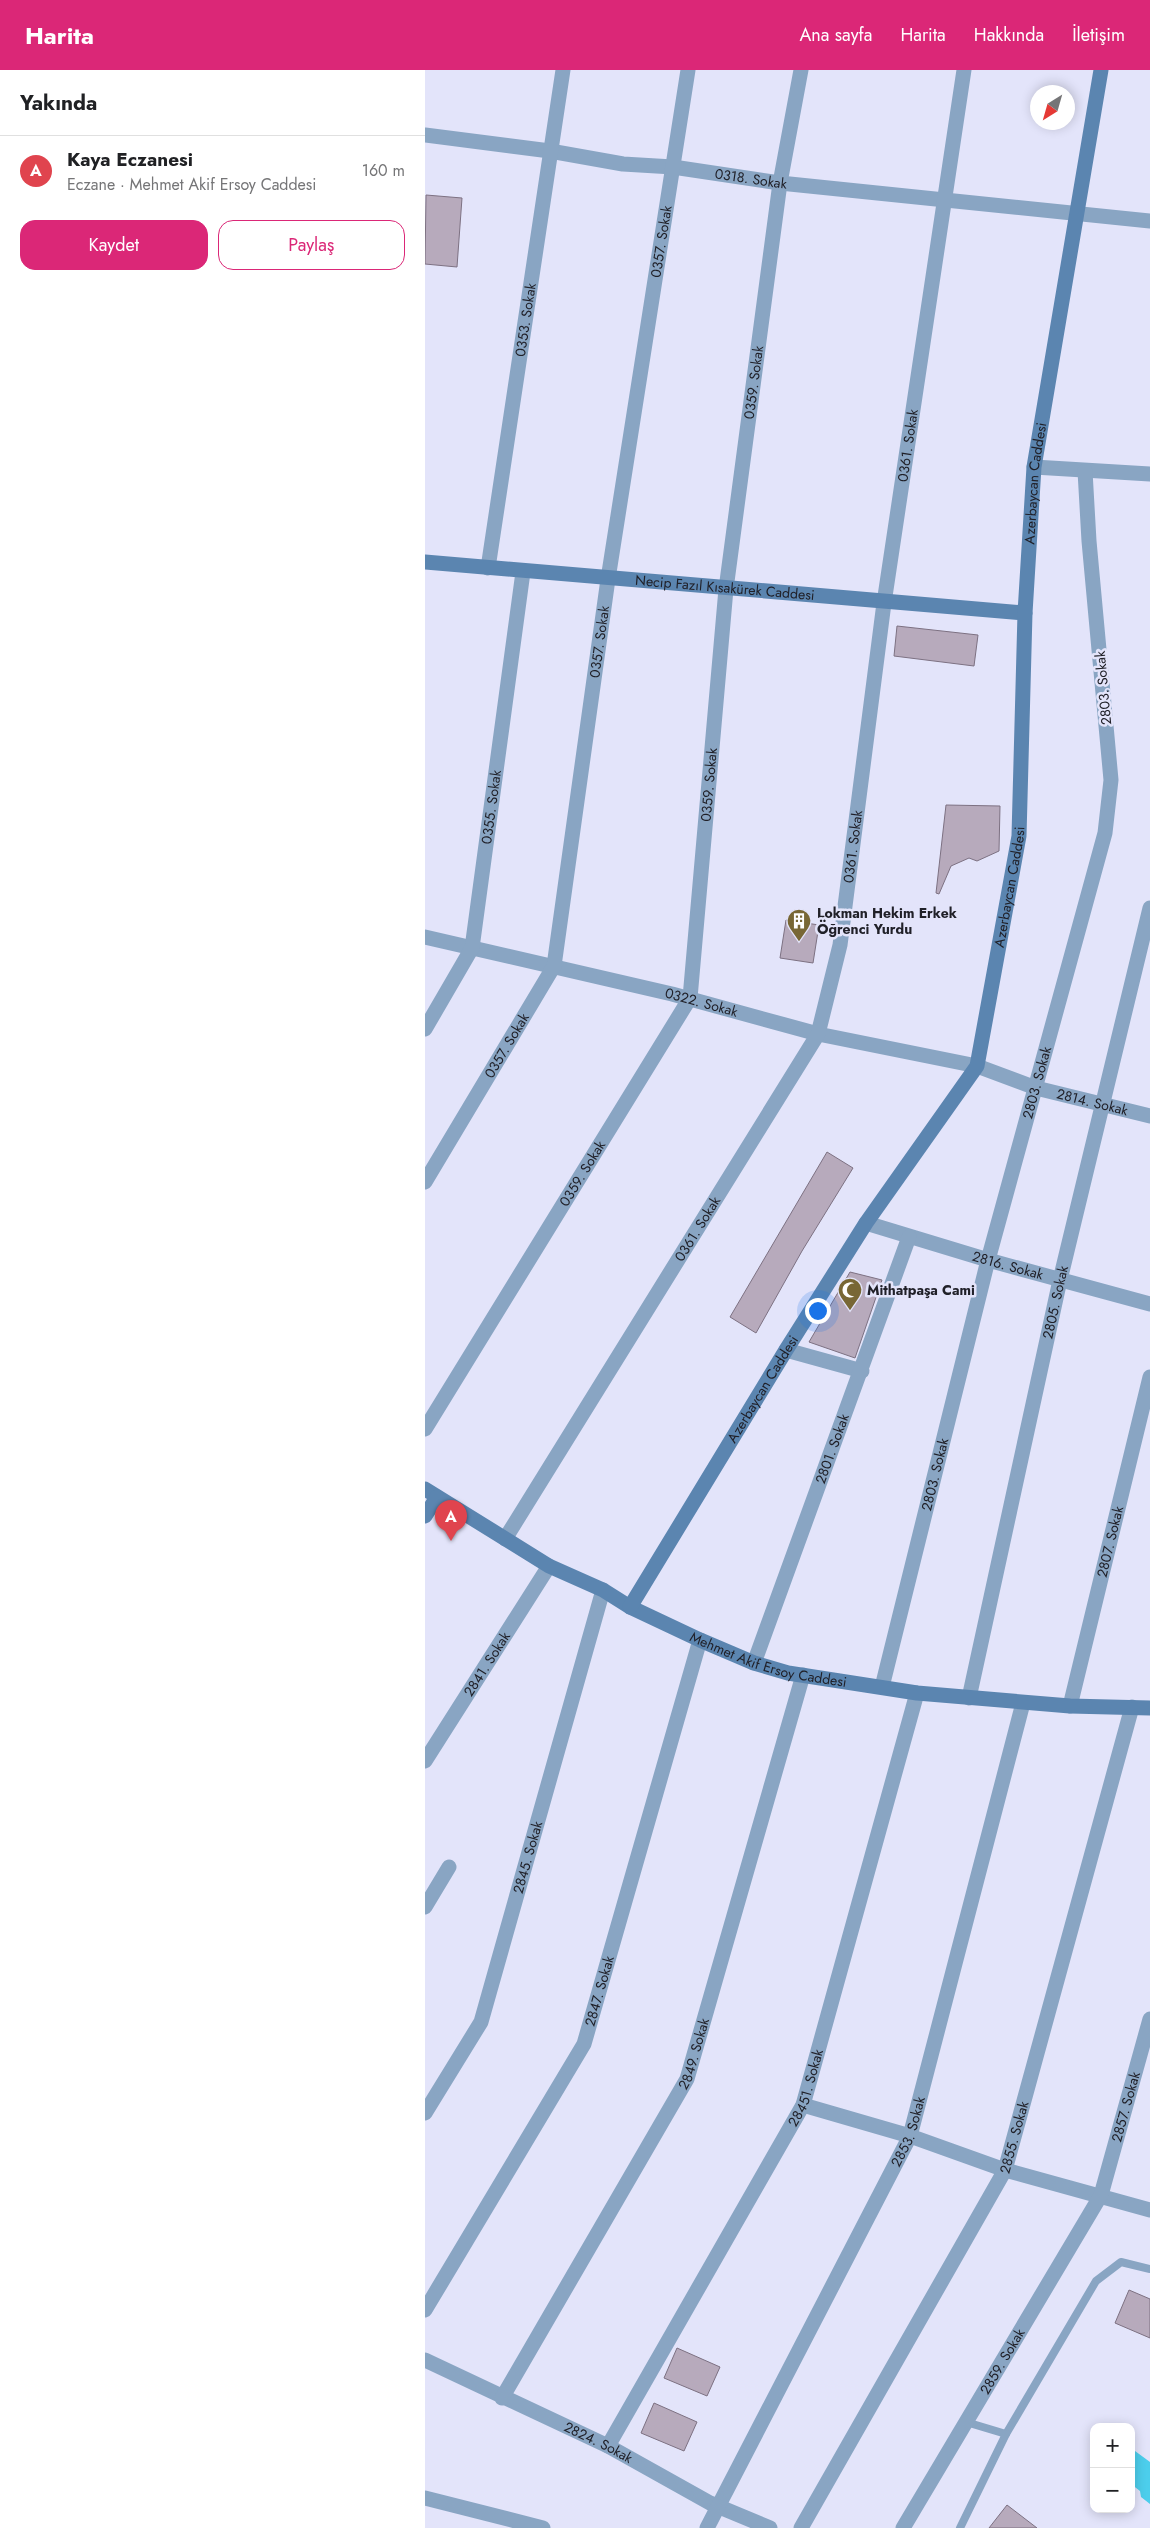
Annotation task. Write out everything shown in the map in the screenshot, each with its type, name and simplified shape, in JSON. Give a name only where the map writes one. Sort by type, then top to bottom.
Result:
[{"type":"street","name":"0353. Sokak","points":[[488,568],[563,70]]},
{"type":"street","name":"0357. Sokak","points":[[425,1182],[554,966],[608,579],[688,70]]},
{"type":"street","name":"0359. Sokak","points":[[425,1430],[690,998],[725,589],[780,183],[801,70]]},
{"type":"street","name":"0361. Sokak","points":[[505,1539],[818,1034],[840,945],[884,603],[964,70]]},
{"type":"street","name":"Azerbaycan Caddesi","points":[[630,1607],[785,1350],[866,1223],[977,1066],[1019,836],[1025,613],[1034,468],[1079,212],[1101,70]]},
{"type":"street","name":"0318. Sokak","points":[[425,135],[550,151],[623,164],[673,167],[780,183],[1079,212],[1150,221]]},
{"type":"street","points":[[1034,468],[1150,474]]},
{"type":"street","name":"2803. Sokak","points":[[882,1687],[988,1260],[1105,833],[1111,780],[1089,541],[1085,471]]},
{"type":"street","name":"Necip Fazıl Kısakürek Caddesi","points":[[425,562],[884,603],[1025,613]]},
{"type":"street","name":"0355. Sokak","points":[[425,1029],[472,948],[523,572]]},
{"type":"street","name":"2805. Sokak","points":[[969,1698],[1060,1280],[1150,908]]},
{"type":"street","name":"0322. Sokak","points":[[425,937],[690,998],[818,1034],[977,1066]]},
{"type":"street","name":"2814. Sokak","points":[[977,1066],[1036,1088],[1150,1116]]},
{"type":"street","name":"2816. Sokak","points":[[866,1223],[988,1260],[1150,1304]]},
{"type":"street","name":"2801. Sokak","points":[[754,1663],[909,1237]]},
{"type":"street","points":[[785,1350],[861,1371]]},
{"type":"street","name":"2807. Sokak","points":[[1070,1706],[1150,1377]]},
{"type":"street","points":[[425,1516],[431,1493]]},
{"type":"street","name":"Mehmet Akif Ersoy Caddesi","points":[[431,1493],[549,1566],[603,1590],[630,1607],[754,1663],[803,1675],[917,1693],[1023,1703],[1150,1708]]},
{"type":"street","name":"2841. Sokak","points":[[425,1761],[549,1566]]},
{"type":"street","name":"2845. Sokak","points":[[425,2113],[481,2022],[603,1590]]},
{"type":"street","name":"2847. Sokak","points":[[425,2310],[584,2044],[700,1640]]},
{"type":"street","name":"2849. Sokak","points":[[502,2398],[687,2078],[803,1675]]},
{"type":"street","name":"28451. Sokak","points":[[608,2446],[803,2105],[917,1693]]},
{"type":"street","name":"2853. Sokak","points":[[707,2528],[720,2507],[910,2136],[1023,1703]]},
{"type":"street","name":"2855. Sokak","points":[[801,2528],[1005,2170],[1132,1706]]},
{"type":"street","points":[[425,1907],[449,1867]]},
{"type":"street","name":"2857. Sokak","points":[[1101,2195],[1150,2019]]},
{"type":"street","points":[[803,2105],[910,2136],[1005,2170],[1150,2210]]},
{"type":"street","name":"2859. Sokak","points":[[903,2528],[1101,2195]]},
{"type":"street","name":"2824. Sokak","points":[[425,2360],[502,2398],[608,2446],[720,2507],[770,2528]]},
{"type":"street","points":[[425,2498],[543,2528]]},
{"type":"lane","points":[[960,2528],[1006,2434],[1096,2281],[1121,2262],[1150,2269]]},
{"type":"lane","points":[[965,2422],[1006,2434]]},
{"type":"water","points":[[1135,2451],[1150,2462],[1150,2504],[1141,2497],[1140,2491],[1135,2487]]},
{"type":"building","points":[[426,195],[462,198],[457,267],[425,264]]},
{"type":"building","points":[[897,626],[978,635],[974,666],[894,656]]},
{"type":"building","points":[[946,805],[1000,806],[999,851],[977,861],[969,858],[951,866],[939,894],[936,893]]},
{"type":"building","name":"Lokman Hekim Erkek Öğrenci Yurdu","points":[[786,920],[819,925],[813,963],[780,958]]},
{"type":"building","points":[[827,1152],[853,1168],[802,1251],[756,1333],[730,1317]]},
{"type":"building","name":"Mithatpaşa Cami","points":[[850,1272],[882,1280],[855,1358],[809,1342]]},
{"type":"building","points":[[1129,2290],[1150,2299],[1150,2338],[1115,2323]]},
{"type":"building","points":[[677,2348],[720,2367],[707,2396],[664,2378]]},
{"type":"building","points":[[654,2403],[697,2422],[684,2451],[641,2433]]},
{"type":"building","points":[[1007,2505],[1037,2528],[989,2528]]},
{"type":"place","name":"Lokman Hekim Erkek Öğrenci Yurdu","points":[[799,942]]},
{"type":"place","name":"Mithatpaşa Cami","points":[[850,1311]]},
{"type":"place","name":"Kaya Eczanesi","points":[[451,1541]]}]
